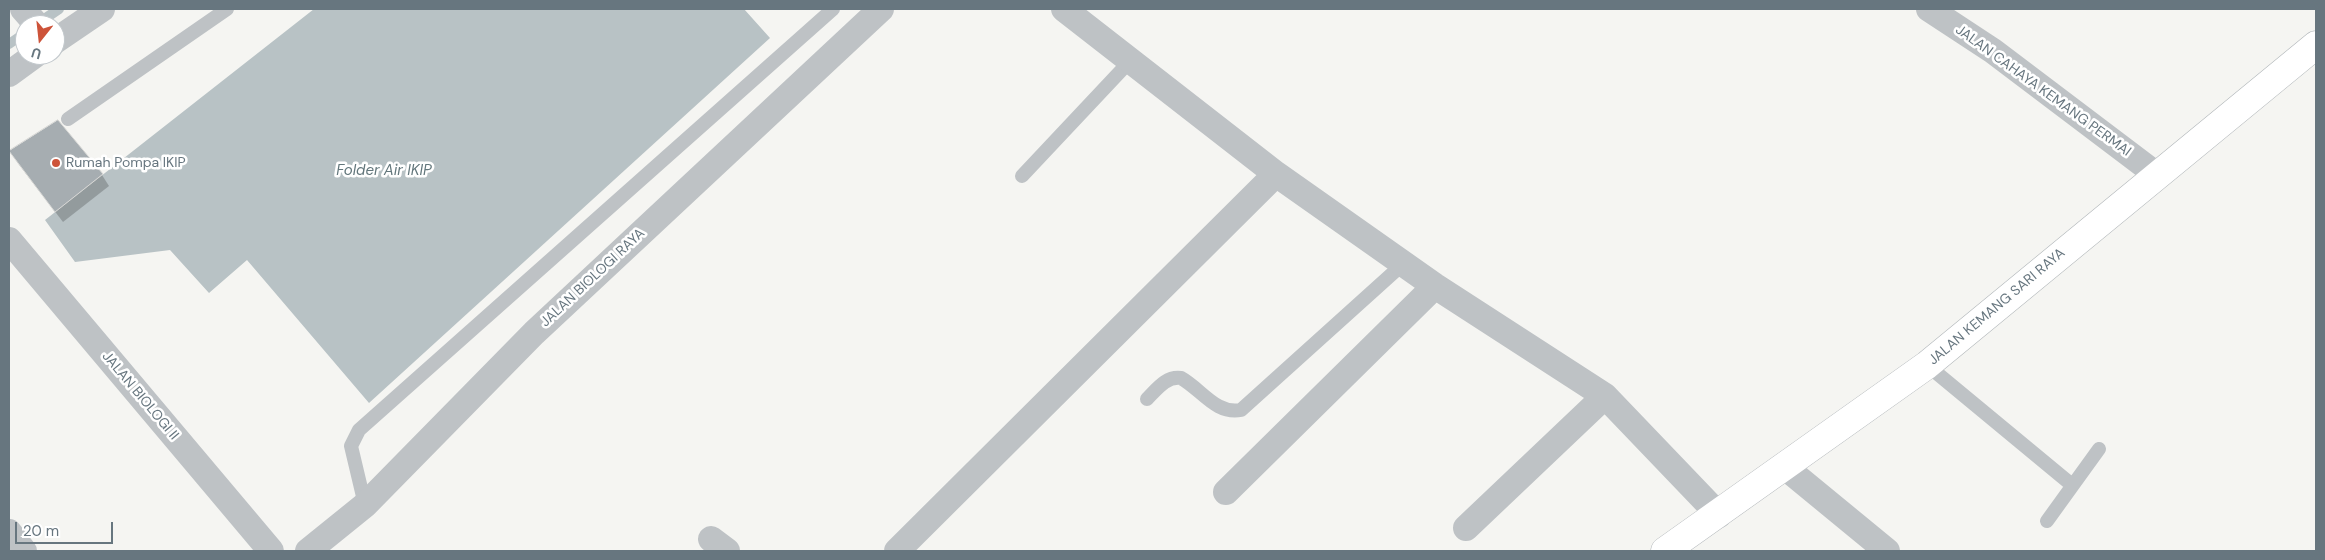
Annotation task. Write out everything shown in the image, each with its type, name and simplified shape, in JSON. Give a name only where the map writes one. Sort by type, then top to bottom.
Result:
[{"type":"main road","name":"JALAN KEMANG SARI RAYA","points":[[1665,551],[1786,468],[1927,365],[2316,45]]},
{"type":"street","points":[[65,33],[102,9]]},
{"type":"street","name":"JALAN BIOLOGI RAYA","points":[[308,551],[365,506],[534,333],[881,9]]},
{"type":"street","points":[[1064,9],[1132,59],[1276,174],[1435,286],[1606,396],[1719,515]]},
{"type":"street","name":"JALAN CAHAYA KEMANG PERMAI","points":[[1928,9],[1993,51],[2156,175]]},
{"type":"street","points":[[9,74],[21,65]]},
{"type":"street","points":[[897,551],[1276,174]]},
{"type":"street","name":"JALAN BIOLOGI II","points":[[9,240],[270,551]]},
{"type":"street","points":[[1226,492],[1435,286]]},
{"type":"street","points":[[1466,528],[1606,396]]},
{"type":"street","points":[[1786,468],[1887,551]]},
{"type":"street","points":[[9,532],[24,551]]},
{"type":"lane","points":[[68,119],[227,9]]},
{"type":"lane","points":[[365,506],[351,446],[359,430],[833,9]]},
{"type":"lane","points":[[1022,176],[1132,59]]},
{"type":"lane","points":[[1148,398],[1166,380],[1174,377],[1181,378],[1219,407],[1232,412],[1241,410],[1403,264]]},
{"type":"lane","points":[[1927,365],[2072,485]]},
{"type":"lane","points":[[2047,521],[2099,449]]},
{"type":"water","name":"Folder Air IKIP","points":[[314,9],[744,9],[770,38],[369,403],[247,260],[209,293],[170,250],[75,262],[45,220]]},
{"type":"building","name":"Rumah Pompa IKIP","points":[[58,120],[103,174],[55,212],[9,151]]},
{"type":"waterway","points":[[50,15],[59,9]]},
{"type":"waterway","points":[[9,44],[15,40]]},
{"type":"place","name":"Rumah Pompa IKIP","points":[[56,163]]}]
